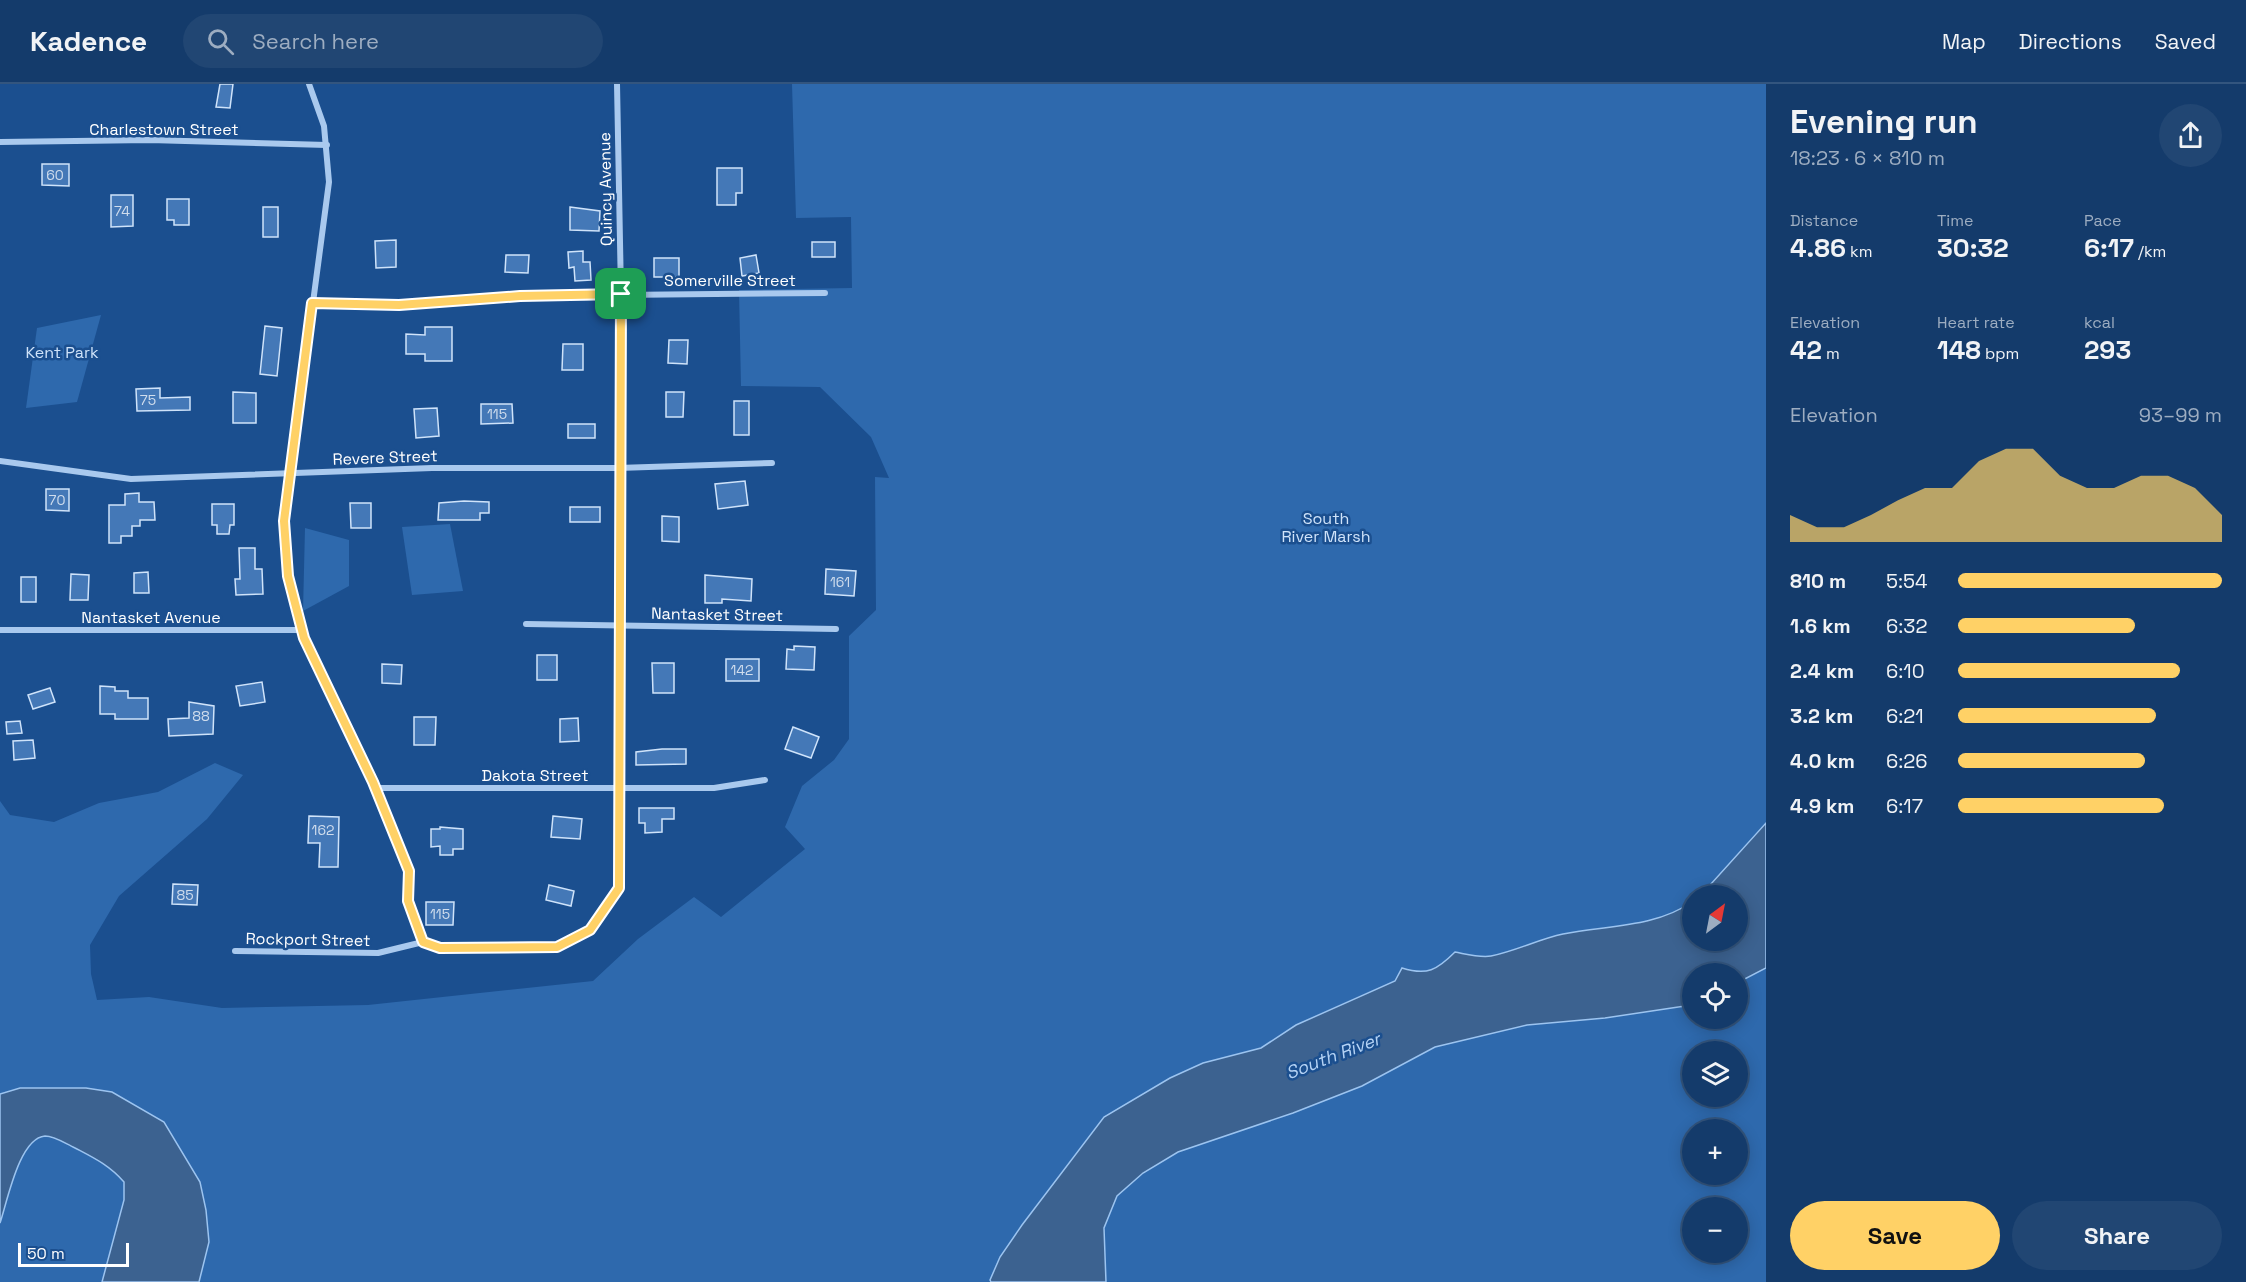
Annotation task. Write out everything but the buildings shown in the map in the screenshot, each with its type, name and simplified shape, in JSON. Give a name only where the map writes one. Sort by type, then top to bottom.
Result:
[{"type":"street","points":[[309,84],[324,126],[329,182],[284,521],[288,576],[301,630],[375,788],[409,871],[408,901],[423,942]]},
{"type":"street","name":"Quincy Avenue","points":[[589,931],[598,922],[619,888],[618,468],[621,294],[618,84]]},
{"type":"street","name":"Charlestown Street","points":[[0,142],[150,140],[327,145]]},
{"type":"street","name":"Somerville Street","points":[[312,303],[399,305],[520,296],[825,293]]},
{"type":"street","name":"Revere Street","points":[[0,461],[131,479],[432,468],[618,468],[772,463]]},
{"type":"street","name":"Nantasket Street","points":[[526,624],[836,629]]},
{"type":"street","name":"Nantasket Avenue","points":[[0,630],[301,630]]},
{"type":"street","name":"Dakota Street","points":[[375,788],[714,788],[765,780]]},
{"type":"street","name":"Rockport Street","points":[[235,951],[378,953],[423,942],[440,948],[506,946],[542,949],[557,947],[589,931]]},
{"type":"green space","name":"South River Marsh","points":[[792,84],[1766,84],[1766,823],[1711,885],[1682,885],[1682,907],[1662,917],[1554,936],[1491,956],[1455,952],[1438,968],[1395,981],[1355,998],[1296,1025],[1261,1048],[1203,1063],[1170,1078],[1139,1098],[1076,1153],[1000,1257],[991,1282],[199,1282],[207,1243],[206,1210],[200,1182],[20,1088],[0,1094],[0,801],[10,815],[54,822],[99,803],[158,792],[215,763],[243,775],[207,819],[119,896],[90,945],[91,974],[97,1000],[149,997],[222,1008],[368,1005],[593,981],[638,939],[694,897],[721,917],[805,849],[785,827],[802,786],[834,760],[849,739],[849,636],[876,610],[875,477],[889,478],[871,437],[820,387],[741,386],[739,290],[852,288],[851,217],[796,218]]},
{"type":"green space","name":"Kent Park","points":[[101,315],[77,402],[26,408],[37,328]]},
{"type":"green space","points":[[450,524],[463,591],[412,595],[402,527]]},
{"type":"green space","points":[[305,528],[349,540],[349,586],[303,611]]},
{"type":"green space","points":[[1766,968],[1766,1282],[1106,1282],[1104,1228],[1117,1196],[1143,1173],[1178,1152],[1293,1113],[1362,1086],[1435,1047],[1527,1025],[1605,1018],[1682,1005],[1682,1029],[1748,1029],[1748,977]]},
{"type":"green space","points":[[44,1136],[66,1143],[98,1159],[124,1182],[124,1200],[102,1282],[0,1282],[0,1223],[17,1166],[31,1142]]},
{"type":"water","name":"South River","points":[[1766,823],[1766,968],[1748,977],[1748,963],[1682,963],[1682,1006],[1605,1018],[1527,1025],[1435,1047],[1362,1086],[1293,1113],[1178,1152],[1143,1173],[1117,1196],[1104,1228],[1106,1282],[991,1282],[1000,1257],[1104,1117],[1170,1078],[1203,1063],[1261,1048],[1296,1025],[1395,981],[1402,968],[1418,971],[1431,970],[1455,952],[1491,956],[1563,934],[1662,917],[1682,907],[1682,951],[1748,951],[1748,885],[1710,885]]},
{"type":"water","points":[[20,1088],[86,1088],[112,1092],[164,1122],[200,1182],[209,1242],[199,1282],[102,1282],[124,1200],[124,1182],[101,1162],[53,1137],[45,1136],[36,1139],[21,1159],[0,1223],[0,1094]]},
{"type":"route","points":[[621,294],[618,475],[619,888],[598,922],[590,930],[557,947],[542,949],[506,946],[440,948],[423,942],[415,923],[408,901],[409,871],[373,782],[304,638],[288,576],[284,521],[312,303],[399,305],[520,296],[621,294]]}]
